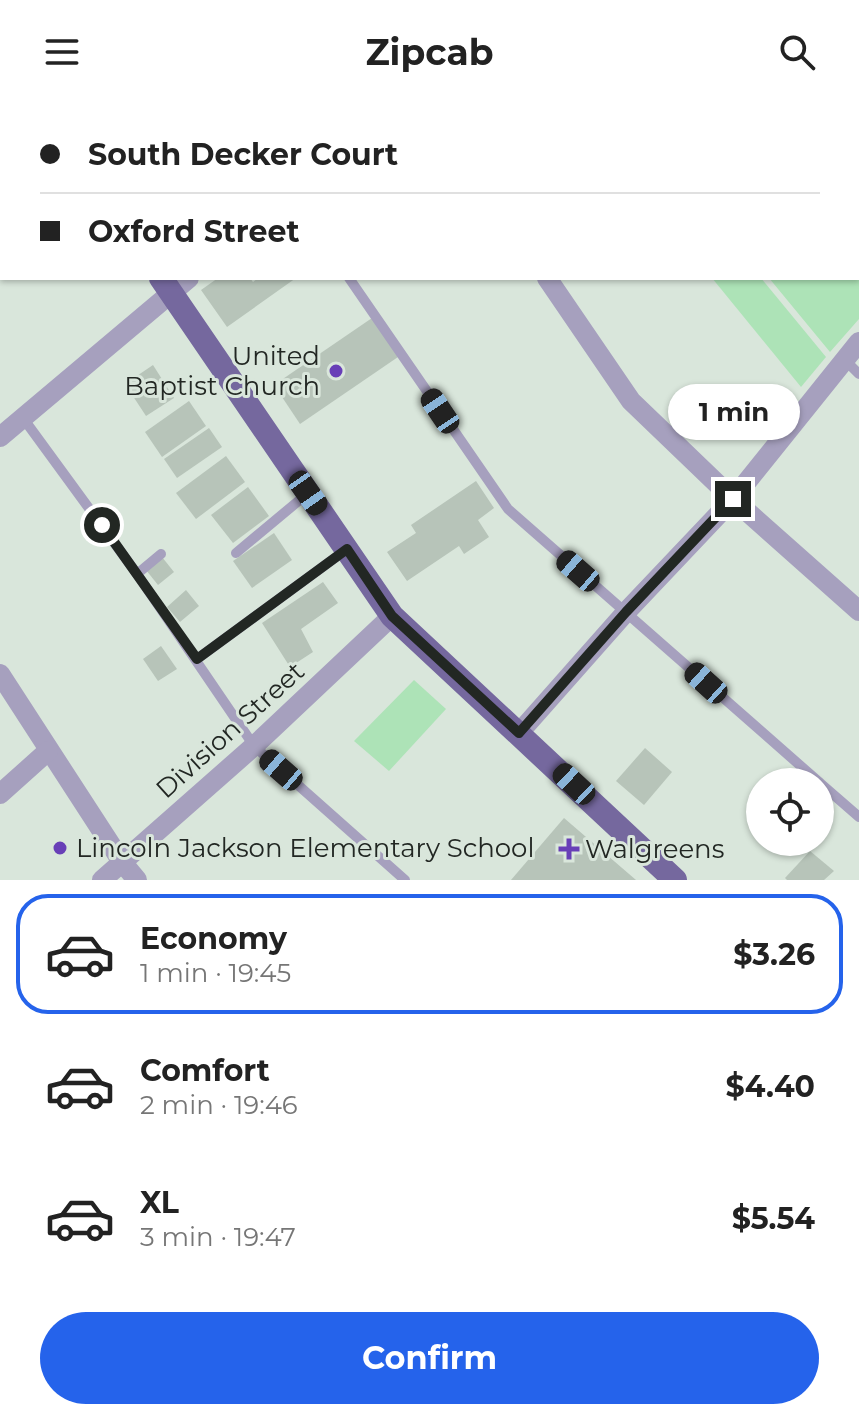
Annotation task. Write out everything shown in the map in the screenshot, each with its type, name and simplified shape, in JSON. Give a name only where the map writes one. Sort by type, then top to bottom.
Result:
[{"type":"main road","points":[[173,282],[308,493],[392,616],[675,880]]},
{"type":"street","points":[[548,280],[631,401],[733,499],[859,611]]},
{"type":"street","points":[[0,437],[173,282]]},
{"type":"street","points":[[519,733],[626,612],[733,499],[859,342]]},
{"type":"street","name":"Division Street","points":[[102,880],[254,746],[392,616]]},
{"type":"street","points":[[0,674],[48,751],[137,880]]},
{"type":"street","points":[[0,794],[48,751]]},
{"type":"lane","points":[[350,280],[508,509],[804,768]]},
{"type":"lane","points":[[844,359],[859,374]]},
{"type":"lane","points":[[23,418],[197,659],[254,746],[405,880]]},
{"type":"lane","points":[[236,553],[308,493]]},
{"type":"lane","points":[[197,659],[347,549]]},
{"type":"lane","points":[[137,574],[161,554]]},
{"type":"lane","points":[[834,795],[859,817]]},
{"type":"green space","points":[[714,280],[763,280],[826,357],[801,387]]},
{"type":"green space","points":[[771,280],[859,280],[859,319],[830,352]]},
{"type":"green space","points":[[414,680],[446,709],[389,771],[354,741]]},
{"type":"building","points":[[215,280],[293,280],[227,327],[201,290]]},
{"type":"building","name":"United Baptist Church","points":[[372,318],[398,357],[300,424],[274,385]]},
{"type":"building","points":[[153,365],[174,398],[146,416],[125,384]]},
{"type":"building","points":[[189,401],[206,426],[162,457],[145,432]]},
{"type":"building","points":[[209,428],[222,447],[177,478],[164,459]]},
{"type":"building","points":[[226,456],[245,482],[196,519],[176,493]]},
{"type":"building","points":[[476,481],[494,508],[478,520],[489,537],[464,554],[459,546],[407,581],[387,552],[416,533],[411,525]]},
{"type":"building","points":[[248,487],[269,516],[233,543],[211,515]]},
{"type":"building","points":[[274,533],[292,560],[252,588],[233,561]]},
{"type":"building","points":[[162,557],[174,572],[158,585],[146,570]]},
{"type":"building","points":[[323,582],[338,603],[301,629],[313,652],[290,667],[262,623]]},
{"type":"building","points":[[186,590],[199,606],[180,622],[167,607]]},
{"type":"building","points":[[161,646],[177,669],[158,681],[143,659]]},
{"type":"building","points":[[645,748],[672,772],[644,805],[616,781]]},
{"type":"building","name":"Walgreens","points":[[564,818],[636,880],[511,880]]},
{"type":"building","points":[[805,856],[816,856],[834,871],[824,880],[785,878]]},
{"type":"place","name":"United Baptist Church","points":[[336,371]]},
{"type":"place","name":"Lincoln Jackson Elementary School","points":[[60,848]]},
{"type":"place","name":"Walgreens","points":[[569,849]]},
{"type":"route","points":[[102,525],[197,659],[347,549],[392,616],[519,733],[626,612],[733,499]]}]
